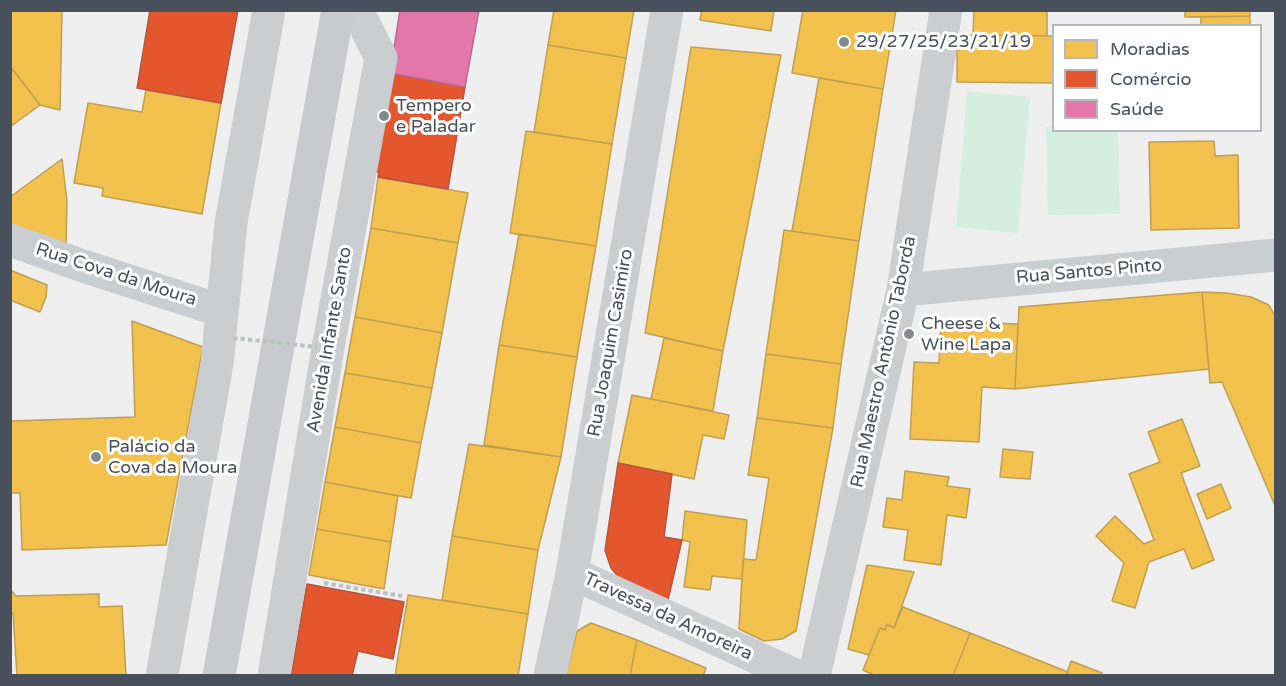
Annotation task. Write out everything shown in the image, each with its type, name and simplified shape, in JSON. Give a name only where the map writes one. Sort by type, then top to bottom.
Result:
[{"type":"main road","points":[[219,675],[338,10]]},
{"type":"street","points":[[162,675],[216,364],[227,324],[231,223],[269,10]]},
{"type":"street","name":"Avenida Infante Santo","points":[[274,675],[328,348],[381,58],[357,10]]},
{"type":"street","name":"Rua Joaquim Casimiro","points":[[550,675],[572,573],[667,10]]},
{"type":"street","name":"Rua Maestro António Taborda","points":[[814,675],[903,290],[946,10]]},
{"type":"street","name":"Rua Cova da Moura","points":[[10,240],[83,266],[227,324]]},
{"type":"street","name":"Rua Santos Pinto","points":[[903,290],[1275,255]]},
{"type":"street","name":"Travessa da Amoreira","points":[[572,573],[797,675]]},
{"type":"path","points":[[227,324],[317,347]]},
{"type":"path","points":[[291,578],[402,596]]},
{"type":"green space","points":[[967,91],[1030,97],[1018,233],[956,227]]},
{"type":"green space","points":[[1046,127],[1052,127],[1052,132],[1118,132],[1120,214],[1048,215]]},
{"type":"building: Moradias","points":[[10,10],[62,10],[60,110],[40,105],[10,66]]},
{"type":"building: Moradias","points":[[554,10],[634,10],[626,58],[548,45]]},
{"type":"building: Moradias","points":[[702,10],[774,10],[771,31],[700,20]]},
{"type":"building: Moradias","name":"29/27/25/23/21/19","points":[[803,10],[896,10],[883,89],[792,73]]},
{"type":"building: Moradias","points":[[974,10],[1047,10],[1047,36],[973,35]]},
{"type":"building: Moradias","points":[[1185,10],[1250,10],[1250,16],[1185,17]]},
{"type":"building: Moradias","points":[[1250,16],[1250,24],[1201,24],[1201,17]]},
{"type":"building: Moradias","points":[[957,35],[1052,36],[1052,83],[957,82]]},
{"type":"building: Moradias","points":[[548,45],[626,58],[612,144],[534,132]]},
{"type":"building: Moradias","points":[[691,47],[781,55],[723,351],[645,333]]},
{"type":"building: Moradias","points":[[10,66],[40,105],[10,127]]},
{"type":"building: Moradias","points":[[819,78],[883,89],[859,241],[792,231]]},
{"type":"building: Moradias","points":[[146,90],[221,103],[202,214],[102,196],[103,188],[74,183],[88,103],[142,112]]},
{"type":"building: Moradias","points":[[526,131],[612,144],[596,246],[510,233]]},
{"type":"building: Moradias","points":[[1214,141],[1215,156],[1238,155],[1239,228],[1151,230],[1149,142]]},
{"type":"building: Moradias","points":[[62,159],[67,201],[66,243],[10,226],[10,197]]},
{"type":"building: Moradias","points":[[378,177],[468,193],[458,243],[371,228]]},
{"type":"building: Moradias","points":[[371,228],[458,243],[442,333],[355,317]]},
{"type":"building: Moradias","points":[[784,230],[859,241],[841,364],[766,354]]},
{"type":"building: Moradias","points":[[519,234],[596,246],[577,357],[499,345]]},
{"type":"building: Moradias","points":[[10,270],[47,285],[46,297],[40,312],[10,300]]},
{"type":"building: Moradias","points":[[1202,292],[1209,369],[1015,389],[1019,307]]},
{"type":"building: Moradias","points":[[1202,292],[1251,297],[1269,305],[1276,318],[1276,508],[1222,382],[1210,383]]},
{"type":"building: Moradias","points":[[355,317],[442,333],[432,388],[345,373]]},
{"type":"building: Moradias","name":"Palácio da Cova da Moura","points":[[132,321],[203,347],[166,545],[22,550],[20,493],[10,493],[10,421],[135,417]]},
{"type":"building: Moradias","points":[[941,321],[1018,324],[1015,389],[982,387],[979,442],[910,439],[914,362],[939,363]]},
{"type":"building: Moradias","points":[[664,338],[723,351],[713,411],[651,399]]},
{"type":"building: Moradias","points":[[499,345],[577,357],[561,457],[484,445]]},
{"type":"building: Moradias","points":[[766,354],[841,364],[833,428],[757,418]]},
{"type":"building: Moradias","points":[[345,373],[432,388],[421,443],[335,427]]},
{"type":"building: Moradias","points":[[632,395],[729,415],[724,439],[703,435],[694,479],[618,463]]},
{"type":"building: Moradias","points":[[757,418],[833,428],[796,631],[782,639],[764,641],[739,629],[743,559],[756,560],[769,478],[748,475]]},
{"type":"building: Moradias","points":[[1182,419],[1200,466],[1181,473],[1214,560],[1192,569],[1184,549],[1149,562],[1135,608],[1112,601],[1124,563],[1096,536],[1115,516],[1144,544],[1154,540],[1129,474],[1160,462],[1148,432]]},
{"type":"building: Moradias","points":[[335,427],[421,443],[411,498],[325,482]]},
{"type":"building: Moradias","points":[[469,444],[561,457],[538,550],[452,536]]},
{"type":"building: Moradias","points":[[1003,449],[1033,452],[1030,479],[1000,477]]},
{"type":"building: Moradias","points":[[905,471],[949,477],[947,486],[970,489],[966,518],[947,515],[941,565],[904,560],[908,530],[883,527],[887,498],[902,500]]},
{"type":"building: Moradias","points":[[325,482],[398,496],[391,542],[317,529]]},
{"type":"building: Moradias","points":[[1221,484],[1231,508],[1207,519],[1197,494]]},
{"type":"building: Moradias","points":[[685,511],[747,520],[742,579],[712,576],[710,590],[684,587],[690,542],[682,540]]},
{"type":"building: Moradias","points":[[317,529],[391,542],[384,589],[309,575]]},
{"type":"building: Moradias","points":[[452,536],[538,550],[528,614],[442,600]]},
{"type":"building: Moradias","points":[[867,565],[914,572],[894,628],[887,624],[885,630],[880,628],[869,655],[848,649]]},
{"type":"building: Moradias","points":[[10,589],[16,596],[99,594],[99,607],[122,606],[126,676],[17,676],[13,613],[10,613]]},
{"type":"building: Moradias","points":[[408,595],[528,614],[518,676],[395,676]]},
{"type":"building: Moradias","points":[[903,607],[970,633],[953,676],[876,676],[863,670],[880,628],[885,630],[887,624],[894,628]]},
{"type":"building: Moradias","points":[[591,623],[637,640],[630,676],[566,676],[577,631]]},
{"type":"building: Moradias","points":[[970,633],[1068,672],[1066,676],[953,676]]},
{"type":"building: Moradias","points":[[637,640],[706,668],[703,676],[630,676]]},
{"type":"building: Moradias","points":[[1071,661],[1102,673],[1101,676],[1066,676]]},
{"type":"building: Comércio","points":[[150,10],[238,10],[221,103],[137,88]]},
{"type":"building: Comércio","points":[[390,73],[465,87],[448,189],[378,177],[379,172],[373,172]]},
{"type":"building: Comércio","points":[[618,463],[672,474],[664,537],[682,540],[668,600],[622,581],[611,568],[605,550]]},
{"type":"building: Comércio","points":[[307,584],[404,602],[393,659],[358,651],[352,676],[291,676]]},
{"type":"building: Saúde","points":[[400,10],[479,10],[465,87],[390,73]]},
{"type":"place","name":"29/27/25/23/21/19","points":[[844,42]]},
{"type":"place","name":"Tempero e Paladar","points":[[384,116]]},
{"type":"place","name":"Cheese & Wine Lapa","points":[[909,334]]},
{"type":"place","name":"Palácio da Cova da Moura","points":[[96,457]]}]
